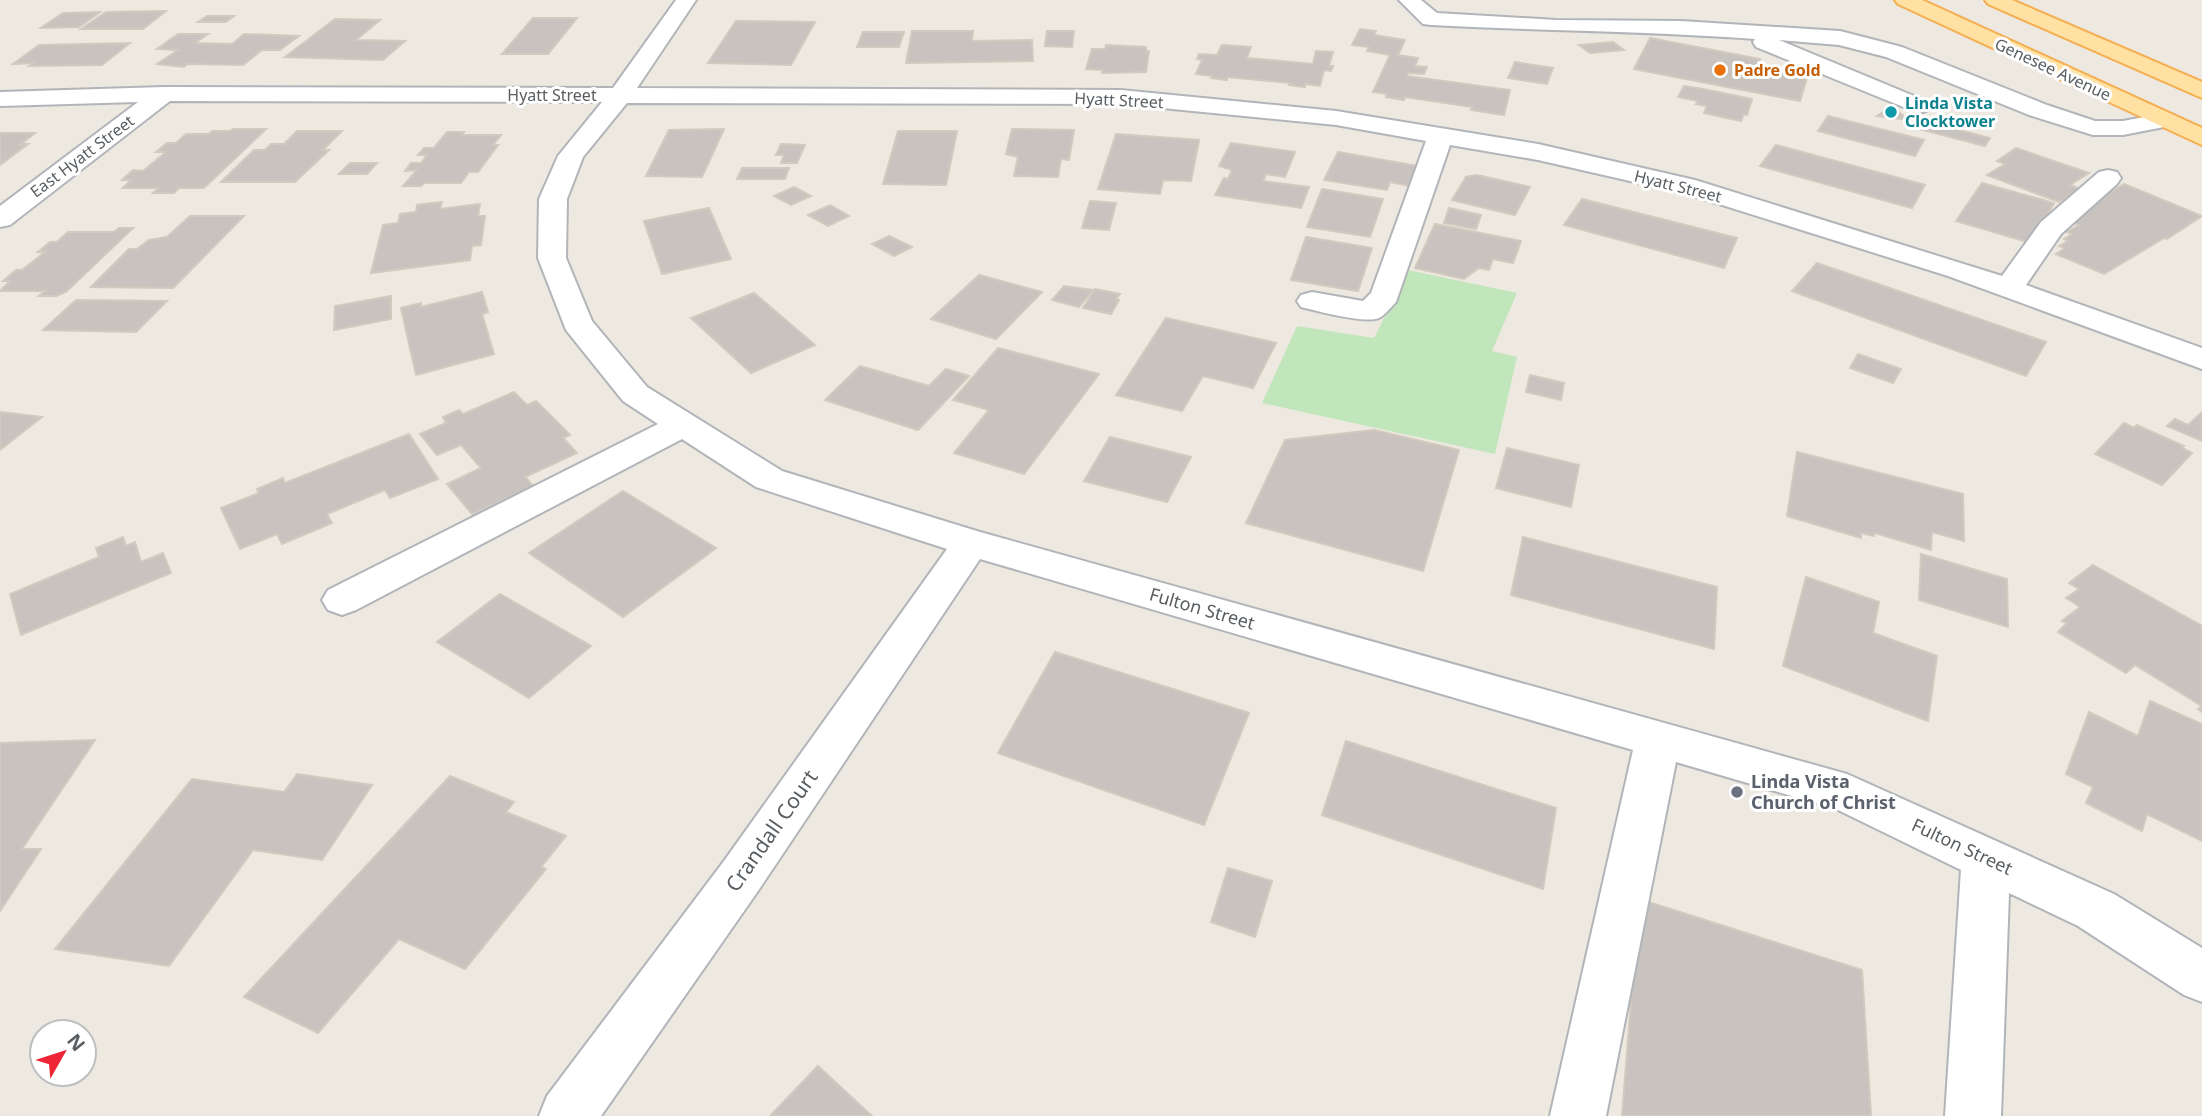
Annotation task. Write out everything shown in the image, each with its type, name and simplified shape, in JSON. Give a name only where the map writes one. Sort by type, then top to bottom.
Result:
[{"type":"main road","name":"Genesee Avenue","points":[[1905,0],[2202,137]]},
{"type":"main road","points":[[1995,0],[2202,91]]},
{"type":"street","name":"Fulton Street","points":[[686,0],[620,96],[571,156],[553,199],[552,258],[577,323],[635,394],[683,425],[769,479],[971,543],[1847,793],[2096,910],[2202,977]]},
{"type":"street","points":[[1409,0],[1431,19],[1840,37],[1894,52],[2038,110],[2093,128],[2123,128],[2165,120]]},
{"type":"street","points":[[1737,31],[1918,106]]},
{"type":"street","name":"Hyatt Street","points":[[0,99],[164,94],[1121,97],[1336,118],[1538,152],[1695,188],[1958,270],[2202,359]]},
{"type":"street","name":"East Hyatt Street","points":[[0,219],[164,94]]},
{"type":"street","points":[[1312,301],[1370,311],[1385,296],[1441,135]]},
{"type":"street","points":[[2009,288],[2051,228],[2108,178]]},
{"type":"street","points":[[342,600],[683,425]]},
{"type":"street","name":"Crandall Court","points":[[567,1116],[749,865],[971,543]]},
{"type":"street","points":[[1578,1116],[1658,739]]},
{"type":"street","points":[[1973,1116],[1986,859]]},
{"type":"green space","points":[[1408,270],[1517,293],[1492,351],[1517,357],[1495,454],[1262,403],[1297,326],[1374,338]]},
{"type":"building","points":[[166,11],[143,29],[81,29],[106,12]]},
{"type":"building","points":[[100,12],[79,27],[41,28],[63,13]]},
{"type":"building","points":[[207,16],[234,16],[226,22],[198,22]]},
{"type":"building","points":[[533,18],[577,18],[548,54],[502,54]]},
{"type":"building","points":[[335,19],[380,20],[356,40],[405,41],[383,60],[285,57]]},
{"type":"building","points":[[736,21],[815,22],[791,65],[708,63]]},
{"type":"building","points":[[1360,29],[1376,31],[1374,35],[1405,40],[1398,55],[1418,58],[1415,66],[1427,67],[1424,74],[1408,73],[1407,76],[1510,90],[1504,115],[1471,110],[1472,107],[1405,97],[1404,100],[1386,97],[1387,94],[1373,92],[1390,55],[1367,51],[1369,47],[1352,45]]},
{"type":"building","points":[[912,31],[973,31],[972,41],[1032,40],[1033,61],[906,63]]},
{"type":"building","points":[[1047,31],[1074,31],[1072,47],[1045,46]]},
{"type":"building","points":[[863,32],[904,32],[899,47],[857,47]]},
{"type":"building","points":[[178,34],[208,34],[195,43],[232,44],[244,34],[299,36],[280,50],[262,50],[243,65],[187,64],[184,67],[157,64],[178,50],[157,49]]},
{"type":"building","points":[[1650,38],[1760,59],[1758,66],[1808,75],[1800,101],[1634,69]]},
{"type":"building","points":[[1613,42],[1624,50],[1590,53],[1579,45]]},
{"type":"building","points":[[130,43],[102,65],[13,64],[39,45]]},
{"type":"building","points":[[1106,45],[1146,47],[1146,51],[1149,51],[1146,72],[1102,73],[1103,70],[1086,69],[1092,49],[1105,49]]},
{"type":"building","points":[[1222,45],[1251,47],[1247,58],[1313,64],[1316,51],[1333,52],[1329,66],[1333,66],[1331,71],[1324,70],[1320,86],[1305,84],[1305,87],[1227,77],[1227,80],[1196,74],[1202,60],[1197,59],[1199,54],[1217,55]]},
{"type":"building","points":[[1515,62],[1553,68],[1547,84],[1508,78]]},
{"type":"building","points":[[1684,86],[1752,99],[1747,115],[1744,114],[1741,121],[1704,113],[1707,106],[1696,104],[1698,101],[1678,97]]},
{"type":"building","name":"Linda Vista Clocktower","points":[[1891,107],[1910,120],[1877,116]]},
{"type":"building","points":[[1828,116],[1924,140],[1915,156],[1818,131]]},
{"type":"building","points":[[1925,121],[1990,138],[1985,146],[1919,129]]},
{"type":"building","points":[[266,129],[204,188],[179,188],[174,193],[153,193],[158,188],[123,188],[131,180],[122,180],[133,170],[143,171],[166,152],[156,152],[167,143],[176,143],[186,134],[209,134],[212,131]]},
{"type":"building","points":[[724,129],[702,177],[646,176],[669,130]]},
{"type":"building","points":[[1012,129],[1074,130],[1069,160],[1061,159],[1058,177],[1014,176],[1018,157],[1006,154]]},
{"type":"building","points":[[297,131],[342,131],[323,150],[329,150],[295,182],[221,182],[254,150],[265,150],[271,144],[284,144]]},
{"type":"building","points":[[898,131],[957,131],[946,185],[883,184]]},
{"type":"building","points":[[447,132],[464,132],[462,135],[501,135],[493,145],[498,145],[478,172],[469,172],[461,183],[403,186],[417,170],[405,171],[411,163],[421,163],[427,155],[418,155],[424,148],[434,148]]},
{"type":"building","points":[[0,133],[35,133],[21,144],[28,144],[0,165]]},
{"type":"building","points":[[1116,134],[1199,140],[1191,181],[1163,180],[1160,194],[1098,189]]},
{"type":"building","points":[[1231,143],[1295,152],[1285,177],[1266,174],[1263,181],[1309,187],[1301,208],[1215,195],[1224,178],[1228,179],[1232,170],[1219,166]]},
{"type":"building","points":[[781,144],[805,145],[797,163],[781,163],[784,155],[776,155]]},
{"type":"building","points":[[1776,145],[1925,185],[1912,208],[1760,166]]},
{"type":"building","points":[[2016,148],[2089,173],[2070,185],[2080,189],[2059,202],[1987,175],[2005,164],[1997,161]]},
{"type":"building","points":[[1338,152],[1418,166],[1410,186],[1390,182],[1387,190],[1324,180]]},
{"type":"building","points":[[350,163],[377,163],[367,174],[339,174]]},
{"type":"building","points":[[742,168],[789,168],[785,179],[737,179]]},
{"type":"building","points":[[1477,175],[1530,187],[1515,215],[1452,200],[1466,177]]},
{"type":"building","points":[[1982,183],[2054,203],[2031,243],[1956,221]]},
{"type":"building","points":[[2124,184],[2202,216],[2104,274],[2056,254],[2065,248],[2059,246],[2068,241],[2064,239],[2072,234],[2067,232],[2079,225],[2063,219]]},
{"type":"building","points":[[794,187],[811,196],[791,205],[774,196]]},
{"type":"building","points":[[1322,189],[1383,199],[1370,237],[1307,227]]},
{"type":"building","points":[[1582,199],[1737,238],[1724,268],[1564,225]]},
{"type":"building","points":[[1090,201],[1116,203],[1109,230],[1082,228]]},
{"type":"building","points":[[442,202],[440,209],[480,204],[478,216],[485,216],[481,245],[472,246],[470,260],[371,273],[383,225],[398,223],[400,214],[416,212],[417,205]]},
{"type":"building","points":[[830,205],[849,216],[828,226],[808,215]]},
{"type":"building","points":[[709,208],[731,259],[662,274],[644,221]]},
{"type":"building","points":[[1449,208],[1481,215],[1476,229],[1444,223]]},
{"type":"building","points":[[190,216],[244,216],[173,288],[91,287],[129,249],[137,249],[149,240],[167,237]]},
{"type":"building","points":[[1435,224],[1521,241],[1513,263],[1493,259],[1489,270],[1479,268],[1464,279],[1415,268]]},
{"type":"building","points":[[119,228],[133,228],[66,292],[56,296],[39,296],[45,291],[0,291],[10,281],[3,281],[45,252],[38,252],[50,242],[57,242],[68,232],[114,232]]},
{"type":"building","points":[[889,236],[912,247],[894,256],[872,244]]},
{"type":"building","points":[[1306,237],[1372,248],[1358,291],[1291,280]]},
{"type":"building","points":[[1817,263],[2046,342],[2026,376],[1792,291]]},
{"type":"building","points":[[979,275],[1042,292],[996,339],[931,319]]},
{"type":"building","points":[[1064,286],[1093,290],[1079,307],[1052,300]]},
{"type":"building","points":[[1095,289],[1120,294],[1111,314],[1083,308]]},
{"type":"building","points":[[482,292],[488,312],[482,314],[494,354],[416,375],[401,308],[421,303],[421,307]]},
{"type":"building","points":[[754,293],[815,345],[751,373],[691,318]]},
{"type":"building","points":[[391,296],[391,319],[334,330],[335,306]]},
{"type":"building","points":[[76,300],[167,301],[136,332],[43,330]]},
{"type":"building","points":[[1166,318],[1276,343],[1253,388],[1203,376],[1182,411],[1116,395]]},
{"type":"building","points":[[998,348],[1099,374],[1024,474],[954,453],[989,410],[953,400]]},
{"type":"building","points":[[1858,354],[1901,369],[1893,383],[1850,368]]},
{"type":"building","points":[[860,366],[929,386],[946,369],[969,376],[918,430],[825,400]]},
{"type":"building","points":[[1530,375],[1564,383],[1561,400],[1526,392]]},
{"type":"building","points":[[514,392],[527,405],[536,401],[570,435],[563,438],[577,453],[525,477],[533,486],[472,514],[447,484],[481,468],[461,445],[437,455],[420,434],[446,423],[443,417],[459,410],[463,414]]},
{"type":"building","points":[[0,412],[42,417],[0,450]]},
{"type":"building","points":[[2202,412],[2202,441],[2167,426],[2175,419],[2188,425]]},
{"type":"building","points":[[2124,423],[2134,428],[2137,425],[2184,446],[2182,448],[2192,453],[2162,485],[2095,454]]},
{"type":"building","points":[[1374,430],[1459,450],[1423,571],[1246,523],[1285,440]]},
{"type":"building","points":[[409,434],[438,479],[390,498],[385,490],[327,514],[332,523],[282,544],[277,534],[240,549],[221,508],[259,493],[257,489],[283,478],[285,483]]},
{"type":"building","points":[[1110,437],[1191,457],[1167,502],[1084,481]]},
{"type":"building","points":[[1507,448],[1579,465],[1571,507],[1496,488]]},
{"type":"building","points":[[1797,452],[1963,494],[1964,541],[1932,532],[1931,550],[1875,533],[1874,536],[1861,533],[1861,538],[1787,516]]},
{"type":"building","points":[[623,491],[716,548],[623,617],[529,553]]},
{"type":"building","points":[[123,537],[126,546],[135,542],[141,562],[163,553],[171,573],[21,635],[10,594],[99,557],[96,548]]},
{"type":"building","points":[[1523,537],[1717,587],[1714,649],[1511,595]]},
{"type":"building","points":[[1921,554],[2007,579],[2008,627],[1919,600]]},
{"type":"building","points":[[2093,565],[2202,626],[2202,706],[2135,665],[2126,673],[2058,632],[2067,623],[2062,621],[2080,607],[2066,598],[2079,589],[2069,583]]},
{"type":"building","points":[[1806,577],[1879,602],[1873,633],[1937,656],[1928,721],[1783,666]]},
{"type":"building","points":[[500,594],[591,646],[529,698],[437,642]]},
{"type":"building","points":[[1055,652],[1249,713],[1204,825],[998,753]]},
{"type":"building","points":[[2150,701],[2202,724],[2202,841],[2147,814],[2142,831],[2086,803],[2093,787],[2066,774],[2089,712],[2138,736]]},
{"type":"building","points":[[95,740],[22,849],[41,849],[0,911],[0,743]]},
{"type":"building","points":[[1346,741],[1556,808],[1543,889],[1322,815]]},
{"type":"building","points":[[297,774],[372,785],[322,860],[253,850],[169,966],[55,949],[192,779],[284,792]]},
{"type":"building","points":[[450,776],[514,802],[506,812],[566,836],[541,867],[546,869],[465,969],[399,939],[318,1033],[244,997]]},
{"type":"building","points":[[1228,868],[1272,881],[1255,937],[1211,922]]},
{"type":"building","points":[[1639,899],[1862,970],[1871,1116],[1622,1116]]},
{"type":"building","points":[[818,1066],[872,1116],[770,1116]]},
{"type":"place","name":"Padre Gold","points":[[1720,70]]},
{"type":"place","name":"Linda Vista Clocktower","points":[[1891,112]]},
{"type":"place","name":"Linda Vista Church of Christ","points":[[1737,792]]}]
